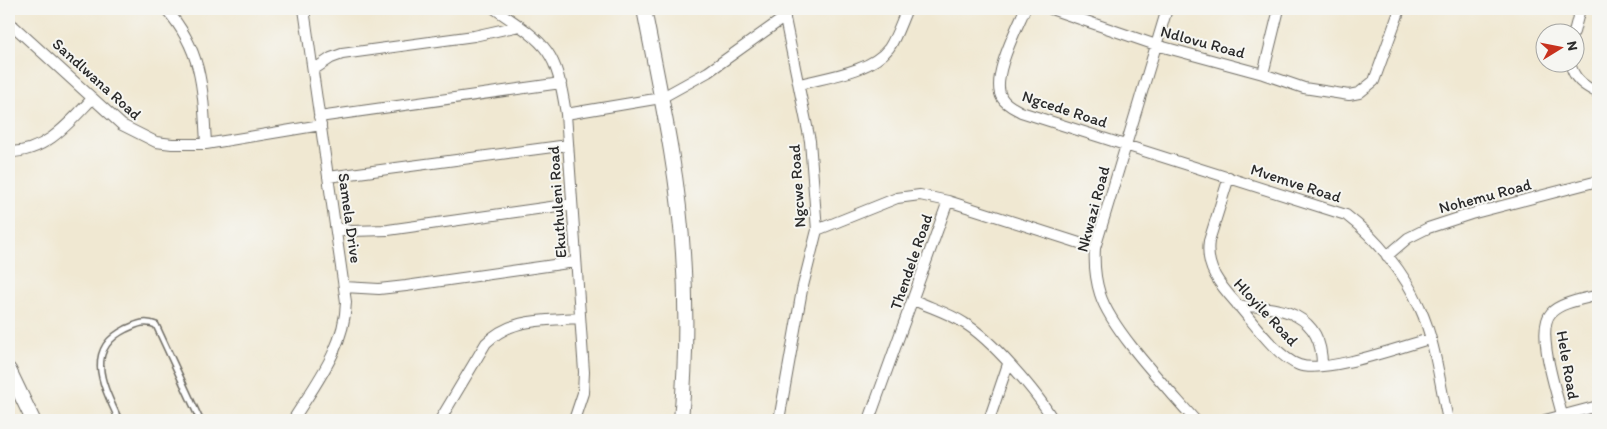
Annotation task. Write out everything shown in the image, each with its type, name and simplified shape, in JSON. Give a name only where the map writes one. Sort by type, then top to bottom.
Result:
[{"type":"street","points":[[166,9],[182,26],[200,73],[206,144]]},
{"type":"street","name":"Samela Drive","points":[[293,420],[339,343],[346,321],[344,287],[304,9]]},
{"type":"street","name":"Ekuthuleni Road","points":[[497,9],[538,39],[551,53],[561,83],[566,114],[584,372],[583,393],[574,420]]},
{"type":"street","points":[[644,9],[671,152],[684,286],[681,420]]},
{"type":"street","points":[[800,84],[847,71],[878,58],[888,49],[906,9]]},
{"type":"street","name":"Ngcede Road","points":[[1025,9],[1001,72],[999,83],[1002,98],[1009,106],[1020,112],[1127,145]]},
{"type":"street","name":"Ndlovu Road","points":[[1052,9],[1156,46],[1263,74],[1304,88],[1341,95],[1358,93],[1374,81],[1400,9]]},
{"type":"street","name":"Nkwazi Road","points":[[1167,9],[1095,248],[1094,264],[1100,296],[1114,321],[1148,365],[1195,420]]},
{"type":"street","name":"Ndlovu Road","points":[[1263,74],[1279,9]]},
{"type":"street","points":[[1577,22],[1580,9]]},
{"type":"street","points":[[566,114],[661,98],[708,72],[784,13]]},
{"type":"street","name":"Ngcwe Road","points":[[779,420],[802,290],[817,230],[811,149],[800,84],[784,13]]},
{"type":"street","name":"Sandlwana Road","points":[[9,22],[122,125],[156,142],[172,144],[206,144],[320,121],[561,83]]},
{"type":"street","points":[[313,70],[330,58],[342,54],[474,36],[520,26]]},
{"type":"street","points":[[1573,72],[1581,84],[1598,93]]},
{"type":"street","points":[[9,152],[30,150],[55,136],[92,99]]},
{"type":"street","points":[[328,177],[568,145]]},
{"type":"street","name":"Mvemve Road","points":[[1127,145],[1346,215],[1357,224],[1387,256],[1411,289],[1421,309],[1448,420]]},
{"type":"street","name":"Hloyile Road","points":[[1229,178],[1208,250],[1211,268],[1219,284],[1271,343],[1289,360],[1300,365],[1346,362],[1429,339]]},
{"type":"street","name":"Nohemu Road","points":[[1387,256],[1408,238],[1428,228],[1470,214],[1598,181]]},
{"type":"street","points":[[817,230],[897,198],[920,195],[948,202]]},
{"type":"street","name":"Thendele Road","points":[[869,420],[948,202],[1095,248]]},
{"type":"street","points":[[336,228],[351,231],[388,230],[572,204]]},
{"type":"street","points":[[344,287],[379,289],[576,262]]},
{"type":"street","name":"Hele Road","points":[[1562,415],[1548,358],[1545,334],[1547,320],[1551,312],[1561,307],[1598,295]]},
{"type":"street","points":[[914,300],[964,322],[983,336],[1028,387],[1053,420]]},
{"type":"street","points":[[1238,306],[1264,306],[1279,309],[1302,320],[1317,337],[1322,354],[1322,365]]},
{"type":"street","points":[[440,420],[476,359],[496,333],[516,324],[579,318]]},
{"type":"street","points":[[989,420],[1008,364]]},
{"type":"street","points":[[9,370],[33,420]]},
{"type":"street","points":[[1545,420],[1598,406]]},
{"type":"lane","points":[[119,420],[102,382],[100,360],[104,348],[114,335],[136,325],[150,322],[156,325],[200,420]]}]
